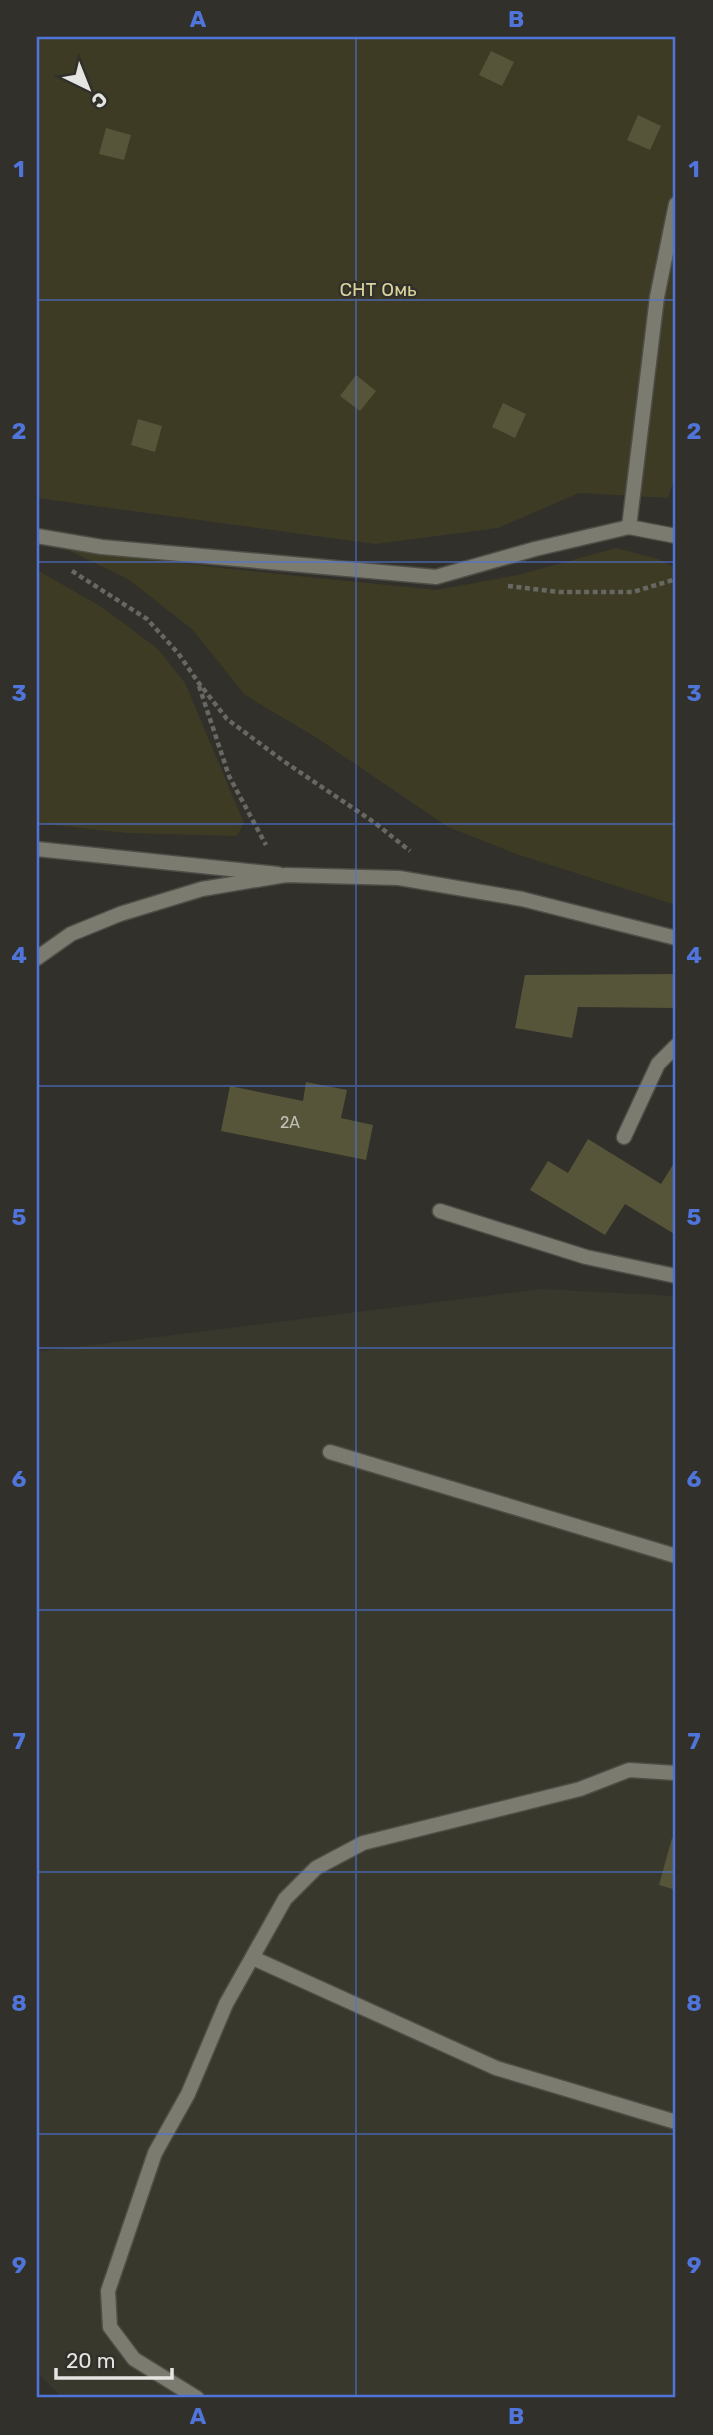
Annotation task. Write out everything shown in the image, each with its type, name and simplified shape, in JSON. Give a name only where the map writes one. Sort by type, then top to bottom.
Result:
[{"type":"street","points":[[629,527],[657,297],[676,204]]},
{"type":"street","points":[[37,536],[102,547],[436,577],[535,549],[629,527],[676,536]]},
{"type":"street","points":[[37,849],[286,875],[399,878],[522,899],[676,938]]},
{"type":"street","points":[[37,957],[71,934],[120,914],[202,889],[286,875]]},
{"type":"street","points":[[624,1137],[658,1064],[676,1046]]},
{"type":"street","points":[[440,1211],[586,1257],[676,1276]]},
{"type":"street","points":[[330,1452],[676,1556]]},
{"type":"street","points":[[197,2398],[134,2359],[110,2327],[108,2291],[155,2153],[188,2094],[226,2004],[285,1899],[316,1868],[363,1843],[553,1797],[629,1770],[676,1773]]},
{"type":"street","points":[[253,1958],[496,2068],[676,2122]]},
{"type":"path","points":[[70,570],[147,619],[178,653],[228,719],[282,760],[375,823],[414,855]]},
{"type":"path","points":[[504,585],[558,592],[633,592],[676,579]]},
{"type":"path","points":[[198,682],[229,776],[257,832],[286,875]]},
{"type":"shaded area","points":[[542,1289],[676,1296],[676,2398],[63,2398],[37,2373],[37,1352]]},
{"type":"green space","name":"СНТ Омь","points":[[37,37],[676,37],[676,473],[668,498],[579,493],[498,528],[375,544],[37,498]]},
{"type":"green space","points":[[616,548],[658,559],[676,568],[676,905],[519,855],[448,827],[317,738],[245,695],[193,630],[128,579],[66,549],[436,590],[518,575]]},
{"type":"green space","points":[[37,570],[100,606],[157,648],[185,683],[244,823],[237,836],[126,833],[37,823]]},
{"type":"building","points":[[491,51],[514,62],[502,86],[479,75]]},
{"type":"building","points":[[638,115],[661,126],[650,150],[627,140]]},
{"type":"building","points":[[106,128],[131,135],[124,160],[99,154]]},
{"type":"building","points":[[356,375],[376,391],[360,411],[340,396]]},
{"type":"building","points":[[503,403],[526,414],[515,438],[492,427]]},
{"type":"building","points":[[138,419],[162,426],[155,452],[131,445]]},
{"type":"building","points":[[676,974],[676,1008],[578,1007],[572,1038],[515,1028],[525,975]]},
{"type":"building","points":[[306,1082],[347,1090],[341,1118],[373,1125],[366,1160],[221,1131],[230,1086],[303,1101]]},
{"type":"building","points":[[588,1139],[661,1184],[676,1160],[676,1235],[625,1204],[605,1235],[530,1190],[548,1161],[568,1173]]},
{"type":"building","points":[[672,1838],[676,1839],[676,1890],[659,1885]]}]
